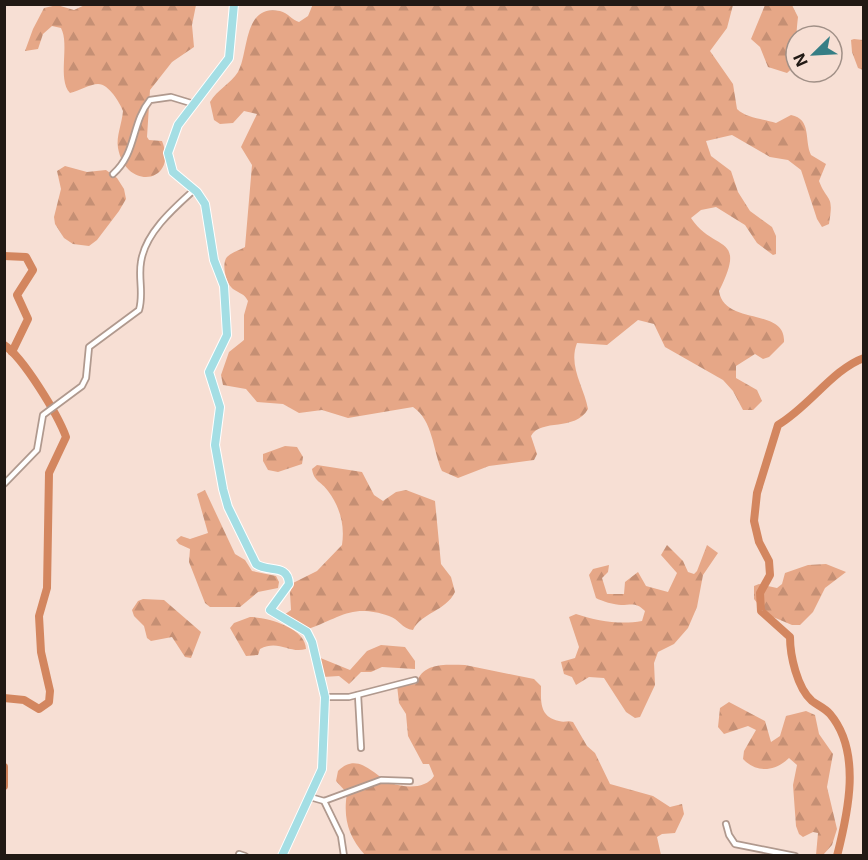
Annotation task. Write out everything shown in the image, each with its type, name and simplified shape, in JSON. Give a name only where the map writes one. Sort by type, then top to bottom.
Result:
[{"type":"main road","points":[[234,4],[229,58],[178,125],[168,153],[173,172],[194,190],[205,204],[214,260],[224,286],[227,335],[209,372],[220,407],[215,445],[228,507],[256,564],[262,568],[279,569],[288,577],[289,584],[270,610],[307,632],[312,642],[325,697],[322,769],[282,855]]},
{"type":"street","points":[[113,174],[127,160],[143,110],[150,100],[171,97],[194,104]]},
{"type":"street","points":[[4,484],[37,450],[41,422],[46,410],[79,389],[86,378],[89,347],[139,310],[141,261],[149,241],[171,210],[194,190]]},
{"type":"street","points":[[325,697],[358,696],[415,680]]},
{"type":"street","points":[[358,696],[361,748]]},
{"type":"street","points":[[310,797],[324,801],[381,780],[410,781]]},
{"type":"street","points":[[324,801],[341,836],[344,855]]},
{"type":"street","points":[[726,824],[735,844],[795,855]]},
{"type":"green space","points":[[87,4],[196,5],[192,25],[194,47],[172,62],[150,90],[147,137],[149,140],[162,141],[165,155],[163,166],[158,173],[149,177],[140,176],[131,171],[123,162],[118,148],[118,134],[123,111],[110,90],[98,84],[70,93],[66,87],[61,28],[52,26],[43,34],[38,49],[25,51],[44,8],[57,5],[74,10]]},
{"type":"green space","points":[[313,4],[733,5],[727,28],[710,51],[733,84],[737,109],[750,116],[776,123],[791,115],[802,121],[805,125],[811,155],[826,164],[819,181],[831,207],[829,224],[822,227],[817,219],[801,170],[788,160],[770,157],[732,135],[706,141],[711,156],[731,171],[738,192],[750,211],[772,227],[776,236],[776,254],[773,255],[757,243],[745,225],[716,207],[701,210],[691,218],[700,229],[725,246],[729,252],[727,273],[719,291],[723,302],[732,309],[775,324],[782,331],[784,342],[769,357],[763,359],[755,354],[736,366],[736,378],[757,390],[762,401],[753,410],[743,410],[733,391],[723,380],[665,347],[654,324],[638,320],[607,345],[577,343],[575,368],[588,409],[575,420],[542,427],[536,431],[531,436],[537,454],[534,460],[489,466],[458,478],[442,471],[429,428],[420,413],[413,407],[348,418],[322,410],[299,413],[283,404],[257,402],[246,389],[223,385],[221,375],[229,352],[244,340],[244,315],[248,301],[228,283],[224,264],[229,255],[245,247],[252,165],[241,147],[257,114],[244,111],[233,123],[220,124],[214,120],[210,102],[238,72],[249,31],[259,14],[280,11],[299,22],[308,16]]},
{"type":"green space","points":[[765,5],[792,5],[798,17],[797,24],[784,24],[784,72],[768,67],[760,47],[751,39]]},
{"type":"green space","points":[[851,40],[863,40],[863,70],[858,68],[852,52]]},
{"type":"green space","points":[[65,166],[87,172],[106,170],[117,178],[124,189],[126,199],[119,211],[97,240],[89,246],[73,244],[64,238],[55,224],[54,217],[61,189],[57,171]]},
{"type":"green space","points":[[285,446],[297,447],[303,457],[302,464],[278,472],[268,470],[263,461],[263,454]]},
{"type":"green space","points":[[317,465],[362,472],[374,495],[383,501],[396,492],[406,490],[435,501],[441,564],[451,577],[455,592],[446,604],[422,620],[413,630],[389,616],[376,612],[347,614],[308,629],[284,615],[291,610],[290,593],[293,583],[317,571],[342,545],[341,516],[332,497],[314,477],[312,469]]},
{"type":"green space","points":[[205,490],[235,554],[245,560],[252,571],[276,576],[279,582],[278,588],[258,592],[240,607],[210,607],[205,603],[189,562],[190,549],[176,540],[181,536],[190,539],[208,533],[197,494]]},
{"type":"green space","points":[[667,545],[683,561],[688,572],[694,574],[707,545],[718,553],[703,575],[697,607],[688,628],[674,644],[658,652],[654,663],[655,685],[640,717],[635,718],[626,712],[604,678],[589,677],[576,685],[572,677],[564,674],[561,662],[575,658],[579,647],[569,617],[576,614],[609,622],[642,621],[645,611],[639,606],[615,604],[596,598],[589,575],[593,569],[609,565],[608,572],[602,578],[607,594],[624,594],[625,582],[638,572],[646,586],[668,592],[677,573],[661,555]]},
{"type":"green space","points":[[826,564],[846,572],[825,588],[813,612],[800,625],[792,625],[766,614],[754,599],[754,586],[759,584],[777,588],[782,584],[785,573],[808,565]]},
{"type":"green space","points":[[143,599],[164,600],[201,632],[191,658],[185,657],[172,637],[151,641],[147,638],[144,626],[134,616],[132,610],[138,601]]},
{"type":"green space","points":[[250,617],[266,619],[293,630],[300,635],[306,649],[294,650],[273,645],[260,649],[258,655],[246,656],[230,628],[234,623]]},
{"type":"green space","points":[[381,645],[405,647],[415,661],[415,669],[382,667],[371,672],[361,672],[349,684],[339,676],[323,677],[318,657],[350,670],[367,651]]},
{"type":"green space","points":[[465,665],[534,679],[541,686],[542,708],[552,719],[573,722],[587,746],[595,753],[610,784],[653,796],[670,807],[682,804],[684,814],[675,833],[662,834],[657,837],[661,855],[365,855],[354,841],[348,826],[347,793],[336,781],[338,771],[352,763],[365,766],[397,785],[415,786],[430,780],[434,776],[429,764],[423,764],[408,736],[406,714],[399,703],[397,685],[416,684],[419,677],[429,668]]},
{"type":"green space","points":[[729,702],[765,721],[771,742],[780,736],[786,716],[806,711],[815,715],[819,734],[833,754],[827,787],[837,829],[832,845],[823,855],[816,855],[818,833],[813,832],[803,837],[796,826],[793,785],[797,765],[789,758],[778,766],[766,769],[748,764],[743,759],[744,751],[756,730],[748,726],[724,734],[718,727],[720,708]]},
{"type":"waterway","points":[[4,256],[26,257],[33,270],[17,295],[28,319],[12,352]]},
{"type":"waterway","points":[[4,345],[21,361],[39,387],[66,437],[49,473],[47,588],[39,616],[41,652],[50,691],[49,702],[39,709],[24,700],[4,698]]},
{"type":"waterway","points":[[837,856],[850,783],[846,746],[840,729],[830,714],[812,701],[802,688],[793,662],[790,637],[761,611],[760,593],[770,575],[769,561],[759,542],[754,521],[757,493],[778,425],[831,379],[864,358]]},
{"type":"waterway","points":[[4,767],[4,786]]}]
